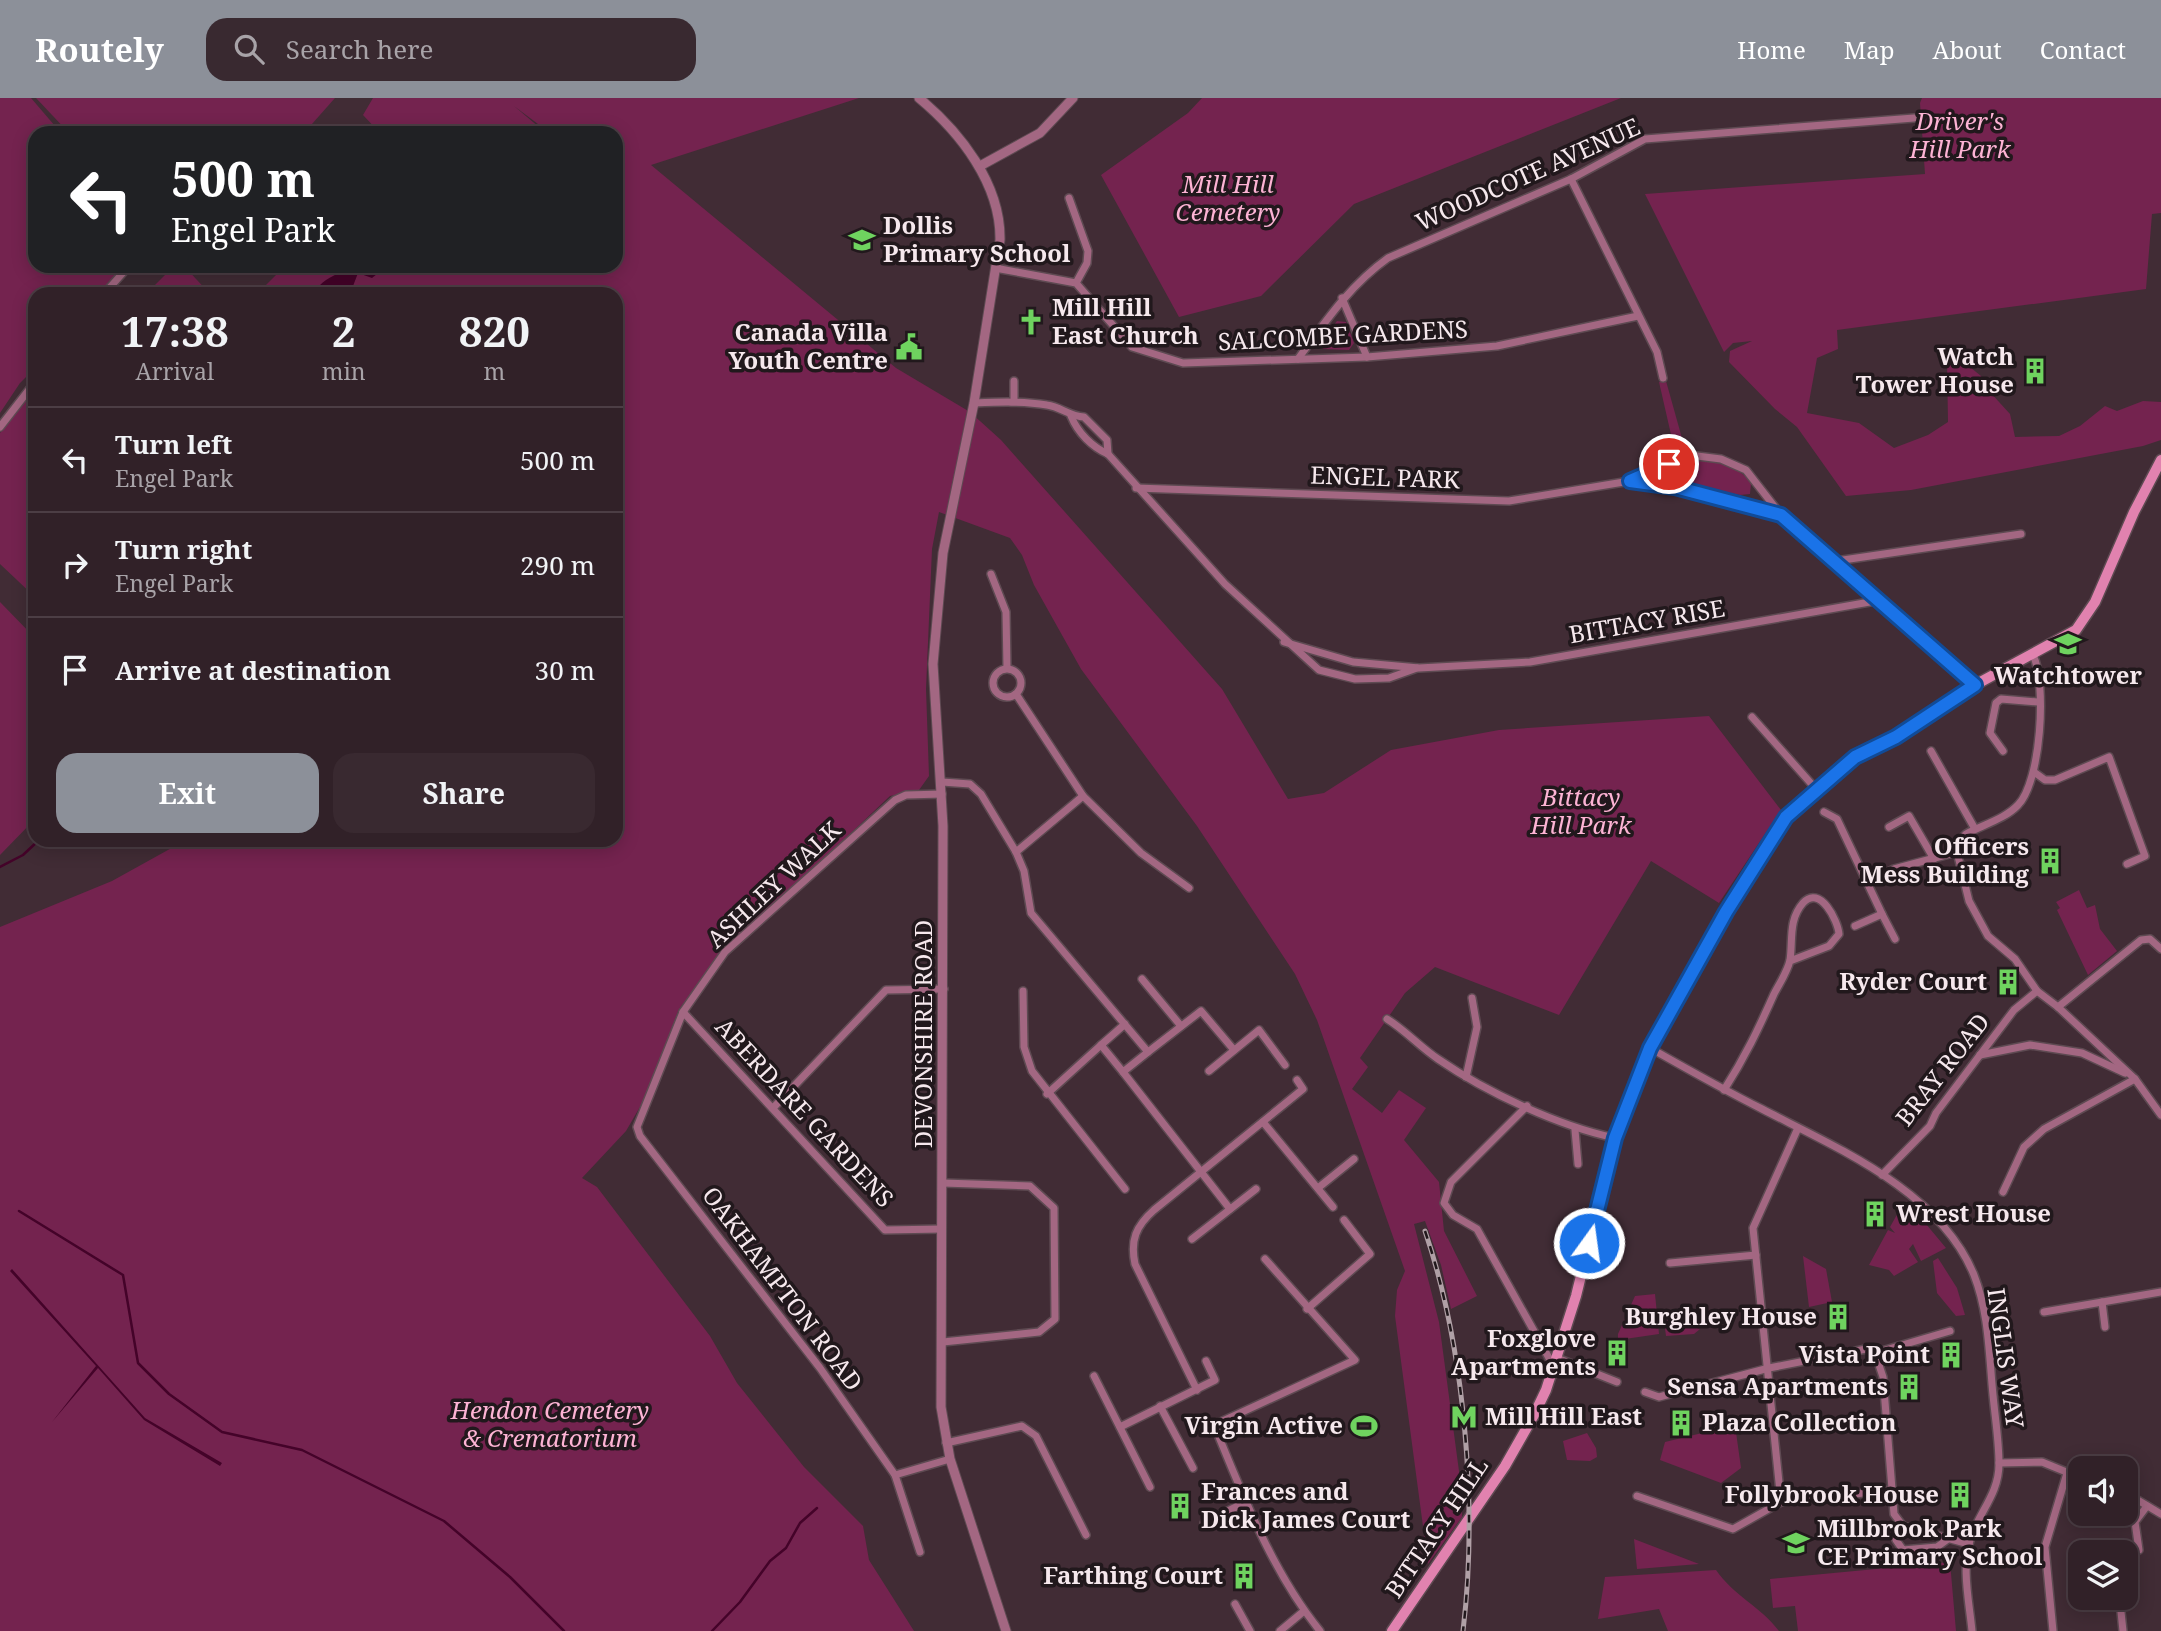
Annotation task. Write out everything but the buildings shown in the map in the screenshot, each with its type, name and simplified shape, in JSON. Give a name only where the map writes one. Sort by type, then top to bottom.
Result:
[{"type":"main road","name":"BITTACY HILL","points":[[1392,1631],[1505,1466],[1535,1415],[1576,1296],[1615,1138],[1650,1048],[1726,912],[1786,817],[1855,757],[1896,737],[1975,685],[2076,630],[2095,602],[2134,512],[2161,460]]},
{"type":"street","points":[[919,98],[980,166],[1040,133],[1073,98]]},
{"type":"street","name":"WOODCOTE AVENUE","points":[[1298,359],[1342,298],[1367,273],[1388,258],[1571,179],[1644,139],[1914,118]]},
{"type":"street","name":"DEVONSHIRE ROAD","points":[[980,166],[1000,218],[974,403],[943,553],[933,664],[942,782],[944,989],[941,1407],[950,1459],[1006,1631]]},
{"type":"street","points":[[1571,179],[1657,352],[1663,378]]},
{"type":"street","points":[[995,268],[1076,283],[1087,263],[1088,251],[1069,198]]},
{"type":"street","points":[[110,287],[123,273]]},
{"type":"street","name":"SALCOMBE GARDENS","points":[[1076,283],[1132,347],[1183,363],[1367,357],[1497,346],[1638,316]]},
{"type":"street","points":[[1342,298],[1367,357]]},
{"type":"street","points":[[1014,381],[1014,401]]},
{"type":"street","points":[[0,427],[28,391]]},
{"type":"street","name":"BITTACY RISE","points":[[974,403],[1014,401],[1051,405],[1071,416],[1090,420],[1107,440],[1108,454]]},
{"type":"street","name":"BITTACY RISE","points":[[1071,416],[1076,428],[1098,450],[1108,454],[1225,584],[1284,642],[1319,670],[1355,680],[1389,678],[1419,668]]},
{"type":"street","name":"ENGEL PARK","points":[[1136,488],[1509,501],[1630,481],[1689,455],[1721,459],[1746,470],[1781,515],[1975,685]]},
{"type":"street","name":"ENGEL PARK","points":[[1630,481],[1675,487],[1781,515]]},
{"type":"street","points":[[1836,561],[2021,534]]},
{"type":"street","points":[[991,574],[1006,612],[1007,668]]},
{"type":"street","name":"BITTACY RISE","points":[[1284,642],[1353,662],[1419,668],[1530,662],[1881,600]]},
{"type":"street","points":[[2033,655],[2039,673],[2039,740],[2034,772],[2019,805],[1960,840],[1957,852],[1969,901],[1979,923],[1995,945],[2015,959],[2028,974],[2037,991],[2058,1007],[2135,1079],[2161,1115]]},
{"type":"street","points":[[1007,668],[1016,671],[1021,678],[1020,689],[1016,694],[1003,696],[994,687],[996,674],[1007,668]]},
{"type":"street","points":[[1016,694],[1083,796],[1141,853],[1189,888]]},
{"type":"street","points":[[2003,751],[1990,733],[1996,703],[2001,699],[2038,702]]},
{"type":"street","points":[[1752,718],[1816,789]]},
{"type":"street","points":[[1931,751],[1975,829]]},
{"type":"street","points":[[2034,772],[2045,780],[2055,780],[2109,757],[2146,856],[2127,864]]},
{"type":"street","points":[[942,782],[957,782],[975,788],[1016,852],[1024,871],[1031,913],[1148,1052]]},
{"type":"street","name":"ASHLEY WALK","points":[[638,1126],[683,1012],[724,952],[895,800],[906,795],[942,794]]},
{"type":"street","points":[[1016,852],[1083,796]]},
{"type":"street","points":[[1824,812],[1837,818],[1895,939]]},
{"type":"street","points":[[1889,827],[1909,816],[1934,859]]},
{"type":"street","points":[[1869,882],[1894,869],[1957,852]]},
{"type":"street","points":[[1724,1090],[1755,1042],[1790,961],[1791,931],[1796,913],[1805,901],[1812,898],[1821,902],[1835,916],[1839,934],[1829,946],[1790,961]]},
{"type":"street","points":[[1855,926],[1882,914]]},
{"type":"street","points":[[2058,1007],[2141,940],[2150,939],[2161,949]]},
{"type":"street","points":[[1142,979],[1181,1026]]},
{"type":"street","points":[[774,1107],[886,990],[944,989]]},
{"type":"street","points":[[1024,991],[1024,1047],[1032,1072],[1125,1189]]},
{"type":"street","name":"BRAY ROAD","points":[[1882,1175],[1930,1126],[1936,1113],[2014,1010],[2037,991]]},
{"type":"street","points":[[1466,1077],[1477,1027],[1472,998]]},
{"type":"street","points":[[1123,1072],[1201,1011],[1234,1050]]},
{"type":"street","name":"ABERDARE GARDENS","points":[[683,1012],[774,1107],[885,1230],[942,1229]]},
{"type":"street","points":[[1387,1019],[1436,1058],[1466,1077],[1575,1130],[1615,1138]]},
{"type":"street","points":[[1048,1094],[1125,1024]]},
{"type":"street","points":[[1209,1070],[1259,1031],[1286,1065]]},
{"type":"street","points":[[1101,1045],[1230,1209]]},
{"type":"street","points":[[1980,1055],[2029,1045],[2082,1054],[2135,1079]]},
{"type":"street","name":"INGLIS WAY","points":[[1650,1048],[1724,1090],[1850,1154],[1882,1175],[1932,1214],[1951,1235],[1973,1274],[1985,1321],[1999,1463],[1994,1491],[1969,1544],[1966,1559],[1972,1631]]},
{"type":"street","points":[[2003,1192],[2024,1147],[2044,1129],[2135,1079]]},
{"type":"street","points":[[1197,1390],[1135,1264],[1132,1248],[1135,1232],[1143,1220],[1303,1089],[1297,1080]]},
{"type":"street","points":[[1527,1106],[1451,1182],[1444,1203],[1453,1216],[1477,1229],[1555,1363],[1617,1382]]},
{"type":"street","points":[[1263,1122],[1333,1207]]},
{"type":"street","name":"OAKHAMPTON ROAD","points":[[638,1126],[640,1136],[820,1368],[895,1475],[920,1552]]},
{"type":"street","points":[[1781,1502],[1753,1228],[1798,1128]]},
{"type":"street","points":[[1575,1130],[1578,1164]]},
{"type":"street","points":[[1318,1188],[1354,1159]]},
{"type":"street","points":[[943,1183],[1030,1186],[1054,1208],[1055,1319],[1039,1332],[943,1342]]},
{"type":"street","points":[[1192,1239],[1256,1189]]},
{"type":"street","points":[[1307,1309],[1370,1254],[1344,1220]]},
{"type":"street","points":[[1671,1264],[1756,1255]]},
{"type":"street","points":[[1265,1259],[1355,1360],[1214,1425],[1246,1502],[1304,1611],[1320,1631]]},
{"type":"street","points":[[2044,1312],[2161,1292]]},
{"type":"street","points":[[2102,1302],[2105,1327]]},
{"type":"street","points":[[1645,1392],[1659,1397],[1769,1368],[1867,1349],[1875,1353],[1951,1331]]},
{"type":"street","points":[[1875,1353],[1883,1377],[1894,1514],[1903,1526],[1969,1544]]},
{"type":"street","points":[[1120,1427],[1214,1380],[1206,1361]]},
{"type":"street","points":[[1094,1376],[1150,1487]]},
{"type":"street","points":[[1160,1406],[1193,1468]]},
{"type":"street","points":[[946,1443],[1022,1426],[1030,1429],[1037,1436],[1086,1535]]},
{"type":"street","points":[[895,1475],[950,1459]]},
{"type":"street","points":[[1999,1463],[2042,1462],[2067,1473],[2045,1547],[2053,1631]]},
{"type":"street","points":[[1637,1496],[1732,1529],[1781,1502],[1891,1490]]},
{"type":"street","points":[[2138,1500],[2161,1514]]},
{"type":"street","points":[[1204,1523],[1246,1502]]},
{"type":"street","points":[[2139,1550],[2135,1522],[2147,1506]]},
{"type":"street","points":[[1903,1526],[1896,1540],[1903,1550],[1937,1547],[1948,1539]]},
{"type":"street","points":[[1235,1604],[1250,1631]]},
{"type":"street","points":[[1280,1631],[1304,1611]]},
{"type":"street","points":[[2121,1612],[2123,1631]]},
{"type":"green space","points":[[0,98],[31,98],[55,126],[28,126],[28,273],[120,273],[110,287],[28,287],[28,375],[0,413]]},
{"type":"green space","points":[[36,98],[335,98],[310,126],[62,126]]},
{"type":"green space","points":[[373,98],[859,98],[651,165],[896,368],[970,412],[1001,440],[1222,689],[1288,799],[1324,793],[1391,750],[1499,730],[1709,716],[1781,810],[1719,903],[1651,861],[1559,1015],[1435,967],[1405,993],[1360,1058],[1368,1067],[1352,1089],[1382,1113],[1399,1090],[1426,1108],[1404,1140],[1439,1182],[1444,1231],[1477,1296],[1451,1309],[1441,1265],[1425,1221],[1414,1224],[1439,1322],[1461,1486],[1462,1517],[1428,1564],[1395,1316],[1397,1290],[1405,1271],[1317,1020],[1295,974],[1197,826],[1081,669],[1034,585],[1022,555],[1010,538],[939,512],[932,549],[926,689],[929,776],[919,790],[890,796],[725,952],[679,1009],[644,1100],[626,1131],[582,1178],[597,1187],[710,1336],[737,1383],[804,1467],[863,1526],[869,1560],[914,1631],[0,1631],[0,927],[112,881],[173,847],[623,847],[623,287],[264,287],[278,273],[623,273],[623,126],[541,126],[514,106],[538,126],[373,126],[363,115]]},
{"type":"green space","name":"Mill Hill Cemetery","points":[[1202,98],[1621,98],[1354,204],[1261,296],[1179,317],[1101,175],[1188,113]]},
{"type":"green space","name":"Driver's Hill Park","points":[[1922,98],[2161,98],[2161,213],[2152,214],[2146,289],[1837,330],[1838,349],[1817,358],[1807,413],[1859,423],[1894,448],[1928,435],[1948,422],[1947,362],[1954,354],[1981,376],[1989,391],[2010,414],[2015,437],[2059,436],[2080,426],[2105,406],[2117,411],[2143,401],[2161,402],[2161,440],[2143,446],[1911,490],[1846,496],[1797,427],[1775,409],[1729,362],[1730,351],[1752,341],[1733,343],[1724,352],[1645,194],[1925,174],[1920,103]]},
{"type":"green space","points":[[167,273],[190,273],[204,287],[153,287]]},
{"type":"green space","points":[[1337,321],[1346,322],[1354,343],[1349,350],[1323,349],[1320,344]]},
{"type":"green space","points":[[1666,381],[1685,449],[1675,452],[1659,382]]},
{"type":"green space","points":[[28,398],[28,590],[0,564],[0,433]]},
{"type":"green space","points":[[1698,459],[1720,463],[1740,472],[1751,483],[1750,494],[1740,495],[1673,481],[1667,476],[1669,469]]},
{"type":"green space","points":[[0,602],[28,631],[28,826],[0,855]]},
{"type":"green space","points":[[2079,890],[2087,908],[2095,905],[2100,929],[2117,951],[2088,975],[2057,910],[2060,908],[2056,902]]},
{"type":"green space","points":[[1901,1204],[1926,1224],[1946,1248],[1921,1261],[1913,1244],[1909,1249],[1918,1262],[1894,1276],[1889,1270],[1869,1265],[1888,1230],[1895,1233],[1890,1227],[1899,1211],[1895,1208]]},
{"type":"green space","points":[[1803,1256],[1826,1269],[1832,1302],[1809,1307]]},
{"type":"green space","points":[[1938,1258],[1957,1288],[1965,1315],[1956,1316],[1937,1293],[1933,1261]]},
{"type":"green space","points":[[1655,1294],[1659,1334],[1618,1340],[1618,1334],[1635,1296]]},
{"type":"green space","points":[[1698,1317],[1700,1329],[1694,1334],[1666,1336],[1664,1321]]},
{"type":"green space","points":[[1735,1425],[1741,1468],[1721,1483],[1660,1460],[1665,1442]]},
{"type":"green space","points":[[1587,1433],[1596,1448],[1597,1457],[1590,1461],[1567,1460],[1563,1441]]},
{"type":"green space","points":[[1634,1539],[1699,1564],[1637,1569]]},
{"type":"green space","points":[[1950,1562],[1956,1631],[1798,1631],[1795,1606],[1773,1608],[1770,1579]]},
{"type":"green space","points":[[1716,1570],[1730,1587],[1779,1631],[1668,1631],[1659,1609],[1598,1619],[1605,1577]]},
{"type":"shaded area","points":[[339,273],[358,273],[353,287],[319,287]]},
{"type":"shaded area","points":[[358,273],[378,273],[372,278]]},
{"type":"shaded area","points":[[12,1269],[145,1418],[222,1463],[220,1466],[144,1420],[98,1368],[52,1422],[96,1366],[10,1271]]},
{"type":"waterway","points":[[0,867],[23,855],[32,847]]},
{"type":"waterway","points":[[19,1211],[123,1275],[138,1363],[169,1394],[222,1432],[302,1450],[444,1521],[510,1577],[564,1631]]},
{"type":"waterway","points":[[712,1631],[740,1602],[770,1561],[786,1548],[800,1523],[817,1508]]},
{"type":"railway","points":[[1425,1231],[1450,1326],[1465,1429],[1469,1533],[1463,1631]]},
{"type":"place","name":"Dollis Primary School","points":[[862,240]]},
{"type":"place","name":"Mill Hill East Church","points":[[1031,322]]},
{"type":"place","name":"Canada Villa Youth Centre","points":[[909,347]]},
{"type":"place","name":"Watch Tower House","points":[[2035,371]]},
{"type":"place","name":"Watchtower","points":[[2068,644]]},
{"type":"place","name":"Officers Mess Building","points":[[2050,861]]},
{"type":"place","name":"Ryder Court","points":[[2008,982]]},
{"type":"place","name":"Wrest House","points":[[1875,1214]]},
{"type":"place","name":"Burghley House","points":[[1838,1317]]},
{"type":"place","name":"Foxglove Apartments","points":[[1617,1353]]},
{"type":"place","name":"Vista Point","points":[[1951,1355]]},
{"type":"place","name":"Sensa Apartments","points":[[1909,1387]]},
{"type":"place","name":"Mill Hill East","points":[[1464,1417]]},
{"type":"place","name":"Plaza Collection","points":[[1681,1423]]},
{"type":"place","name":"Virgin Active","points":[[1364,1426]]},
{"type":"place","name":"Follybrook House","points":[[1960,1495]]},
{"type":"place","name":"Frances and Dick James Court","points":[[1180,1506]]},
{"type":"place","name":"Millbrook Park CE Primary School","points":[[1796,1543]]},
{"type":"place","name":"Farthing Court","points":[[1244,1576]]},
{"type":"route","points":[[1589,1243],[1615,1138],[1650,1048],[1726,912],[1786,817],[1855,757],[1896,737],[1975,685],[1781,515],[1675,487],[1630,481],[1669,464]]},
{"type":"park label","name":"Bittacy Hill Park","points":[[1581,812]]},
{"type":"park label","name":"Hendon Cemetery & Crematorium","points":[[550,1425]]}]
